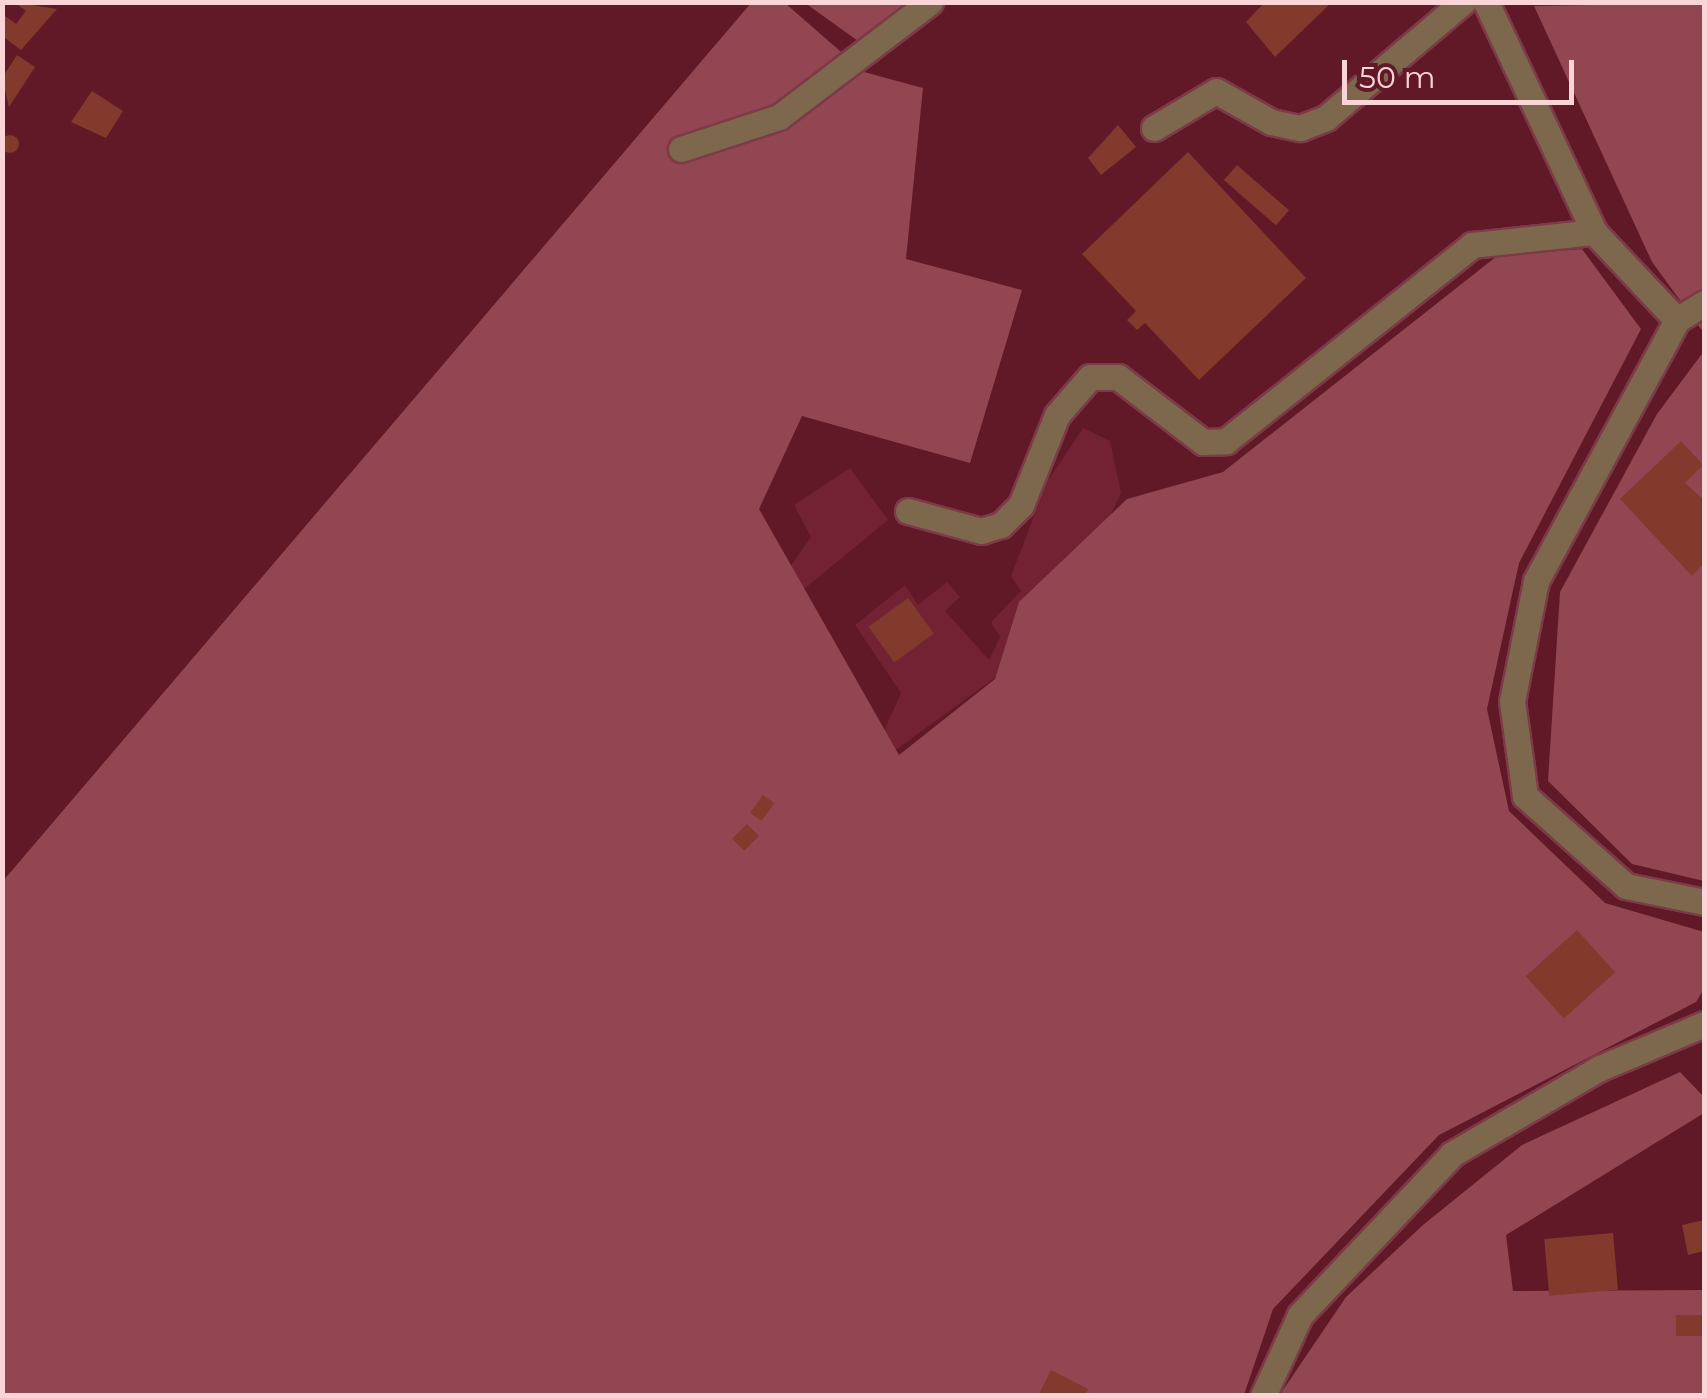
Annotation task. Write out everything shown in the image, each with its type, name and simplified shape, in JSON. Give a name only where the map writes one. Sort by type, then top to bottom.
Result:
[{"type":"street","points":[[681,148],[779,117],[930,2]]},
{"type":"street","points":[[1154,128],[1216,91],[1271,122],[1300,128],[1326,118],[1462,2]]},
{"type":"street","points":[[1486,2],[1594,232],[1677,320]]},
{"type":"street","points":[[908,511],[981,531],[1001,525],[1022,505],[1056,415],[1090,377],[1118,377],[1203,442],[1226,441],[1472,245],[1594,232]]},
{"type":"street","points":[[1704,303],[1677,320],[1536,580],[1512,702],[1525,796],[1570,843],[1626,886],[1704,902]]},
{"type":"street","points":[[1263,1396],[1300,1315],[1452,1154],[1600,1068],[1704,1024]]},
{"type":"shaded area","points":[[751,3],[785,3],[864,72],[923,88],[906,259],[1022,290],[970,463],[802,416],[759,509],[899,755],[995,679],[1019,602],[1127,499],[1223,472],[1497,256],[1582,249],[1641,329],[1519,563],[1487,709],[1509,811],[1605,903],[1704,932],[1704,989],[1696,1002],[1439,1135],[1273,1309],[1244,1395],[3,1396],[3,881]]},
{"type":"shaded area","points":[[805,3],[919,3],[865,46]]},
{"type":"shaded area","points":[[1704,3],[1704,333],[1652,262],[1534,6]]},
{"type":"shaded area","points":[[1704,351],[1704,881],[1632,864],[1548,781],[1560,592],[1657,414]]},
{"type":"shaded area","points":[[1083,428],[1110,441],[1121,493],[1098,543],[1007,669],[886,757],[878,744],[901,693],[855,625],[905,585],[918,605],[947,582],[960,597],[945,611],[989,660],[1000,637],[991,622],[1021,591],[1011,576],[1047,482]]},
{"type":"shaded area","points":[[850,468],[888,520],[787,603],[773,591],[811,537],[794,505]]},
{"type":"shaded area","points":[[1680,1072],[1704,1097],[1704,1113],[1506,1235],[1513,1291],[1704,1290],[1704,1395],[1279,1396],[1346,1297],[1423,1225],[1522,1145]]},
{"type":"building","points":[[14,2],[57,9],[21,50],[2,36],[5,16],[16,24],[26,11]]},
{"type":"building","points":[[1265,2],[1332,2],[1275,57],[1246,22]]},
{"type":"building","points":[[17,55],[35,67],[9,107],[2,78]]},
{"type":"building","points":[[92,91],[123,111],[106,138],[71,122]]},
{"type":"building","points":[[1118,125],[1136,147],[1101,175],[1088,158]]},
{"type":"building","points":[[10,135],[19,144],[10,153],[1,144]]},
{"type":"building","points":[[1188,152],[1306,278],[1199,380],[1145,323],[1137,330],[1127,320],[1136,311],[1082,254]]},
{"type":"building","points":[[1237,165],[1289,210],[1276,225],[1224,180]]},
{"type":"building","points":[[1681,441],[1703,465],[1685,483],[1704,500],[1704,563],[1692,576],[1620,499]]},
{"type":"building","points":[[908,598],[934,634],[894,662],[868,627]]},
{"type":"building","points":[[763,795],[774,803],[761,821],[750,813]]},
{"type":"building","points":[[747,824],[759,836],[744,851],[732,839]]},
{"type":"building","points":[[1577,930],[1615,972],[1564,1019],[1526,976]]},
{"type":"building","points":[[1704,1220],[1704,1251],[1688,1255],[1682,1225]]},
{"type":"building","points":[[1613,1233],[1618,1290],[1549,1296],[1544,1239]]},
{"type":"building","points":[[1676,1315],[1704,1315],[1704,1336],[1676,1336]]},
{"type":"building","points":[[1051,1370],[1088,1389],[1085,1396],[1038,1396]]}]
